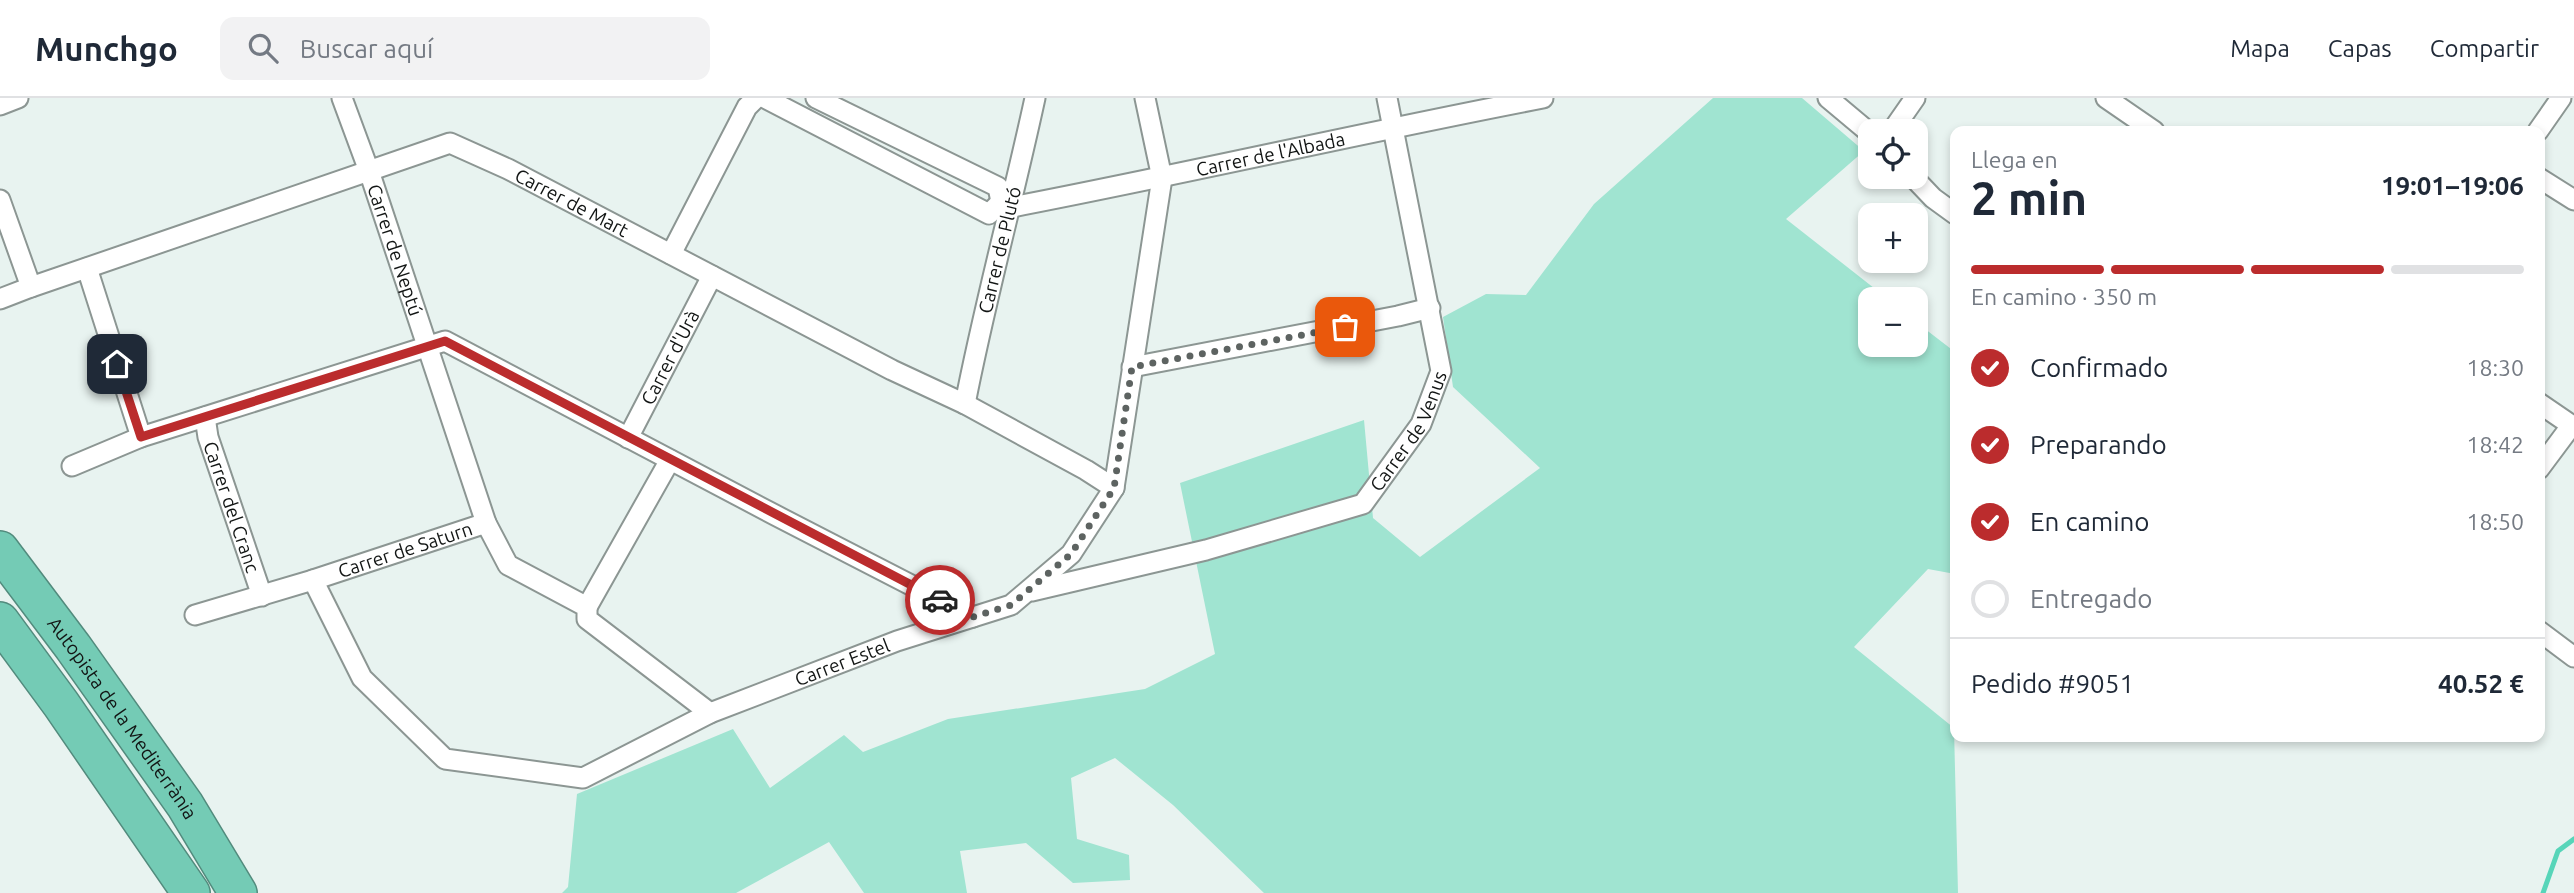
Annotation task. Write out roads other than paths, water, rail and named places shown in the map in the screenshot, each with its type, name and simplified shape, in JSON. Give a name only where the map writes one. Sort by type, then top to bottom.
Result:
[{"type":"highway","name":"Autopista de la Mediterrània","points":[[0,550],[185,804],[237,893]]},
{"type":"highway","points":[[0,621],[61,704],[191,893]]},
{"type":"highway","points":[[185,804],[254,893]]},
{"type":"street","points":[[0,105],[18,98]]},
{"type":"street","name":"Carrer de Neptú","points":[[342,98],[369,171],[486,523]]},
{"type":"street","points":[[671,254],[747,107],[756,98]]},
{"type":"street","name":"Carrer de l'Albada","points":[[765,98],[989,214],[1006,204],[1162,178],[1394,127],[1543,98]]},
{"type":"street","points":[[816,98],[998,187],[1006,204]]},
{"type":"street","name":"Carrer de Plutó","points":[[965,404],[1006,204],[1035,98]]},
{"type":"street","points":[[1145,98],[1162,178]]},
{"type":"street","name":"Carrer de Venus","points":[[1027,592],[1206,550],[1363,503],[1421,424],[1441,371],[1387,98]]},
{"type":"street","points":[[1828,98],[1858,123]]},
{"type":"street","points":[[1900,119],[1915,98]]},
{"type":"street","points":[[2106,98],[2147,126]]},
{"type":"street","points":[[2541,126],[2561,98]]},
{"type":"street","name":"Carrer de Mart","points":[[0,299],[450,143],[508,169],[892,370],[965,404],[1114,488]]},
{"type":"street","name":"Carrer Estel","points":[[313,580],[362,678],[445,759],[583,778],[710,713],[897,641],[1011,605],[1071,554],[1114,488],[1162,178]]},
{"type":"street","points":[[2545,182],[2574,200]]},
{"type":"street","points":[[1924,189],[1950,210]]},
{"type":"street","points":[[0,200],[31,287]]},
{"type":"street","points":[[87,268],[141,437]]},
{"type":"street","name":"Carrer d'Urà","points":[[628,438],[712,276]]},
{"type":"street","points":[[1132,367],[1430,308]]},
{"type":"street","points":[[72,466],[141,437],[445,341],[973,617]]},
{"type":"street","points":[[2545,407],[2572,427],[2545,461]]},
{"type":"street","name":"Carrer del Cranc","points":[[205,417],[208,437],[262,596]]},
{"type":"street","points":[[587,607],[670,460]]},
{"type":"street","name":"Carrer de Saturn","points":[[195,615],[313,580],[486,523],[508,565],[587,607],[587,619],[710,713]]},
{"type":"street","points":[[2545,635],[2574,657]]},
{"type":"waterway","points":[[2543,893],[2558,851],[2574,839]]}]
